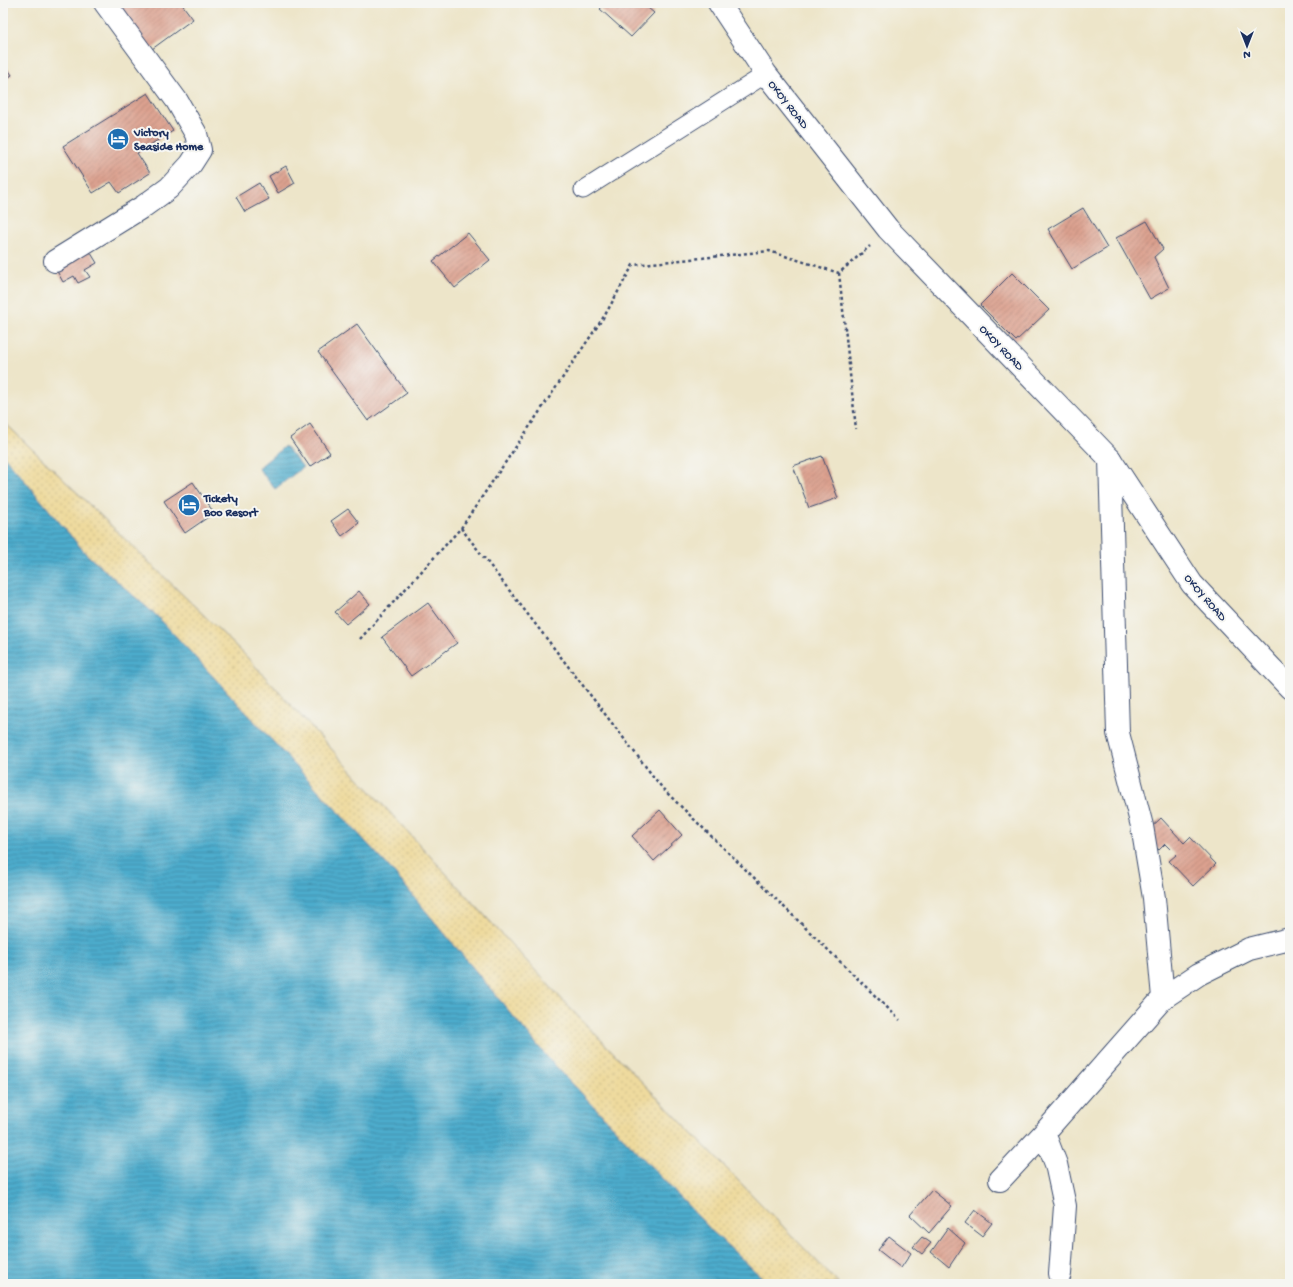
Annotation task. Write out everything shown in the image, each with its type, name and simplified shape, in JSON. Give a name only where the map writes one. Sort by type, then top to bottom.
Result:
[{"type":"street","points":[[55,261],[144,206],[168,188],[191,164],[200,150],[196,134],[177,101],[105,3]]},
{"type":"street","name":"OKOY ROAD","points":[[719,3],[766,74],[888,229],[1110,459],[1192,584],[1290,688]]},
{"type":"street","points":[[1110,459],[1118,733],[1142,826],[1154,898],[1163,998]]},
{"type":"street","points":[[1000,1180],[1163,998],[1199,974],[1249,949],[1290,939]]},
{"type":"street","points":[[1044,1132],[1056,1164],[1065,1206],[1060,1274]]},
{"type":"lane","points":[[584,190],[766,74]]},
{"type":"path","points":[[839,273],[888,229]]},
{"type":"path","points":[[360,639],[461,528],[605,315],[633,265],[769,251],[839,273]]},
{"type":"path","points":[[839,273],[856,429]]},
{"type":"path","points":[[461,528],[663,789],[900,1020]]},
{"type":"sand","points":[[3,421],[244,654],[568,1006],[839,1284],[769,1284],[713,1232],[548,1058],[390,868],[158,617],[86,554],[3,455]]},
{"type":"water","points":[[285,446],[303,467],[275,489],[258,468]]},
{"type":"water","points":[[3,455],[86,554],[158,617],[390,868],[548,1058],[713,1232],[769,1284],[3,1284]]},
{"type":"building","points":[[120,3],[181,3],[193,19],[148,52],[115,6]]},
{"type":"building","points":[[606,3],[642,3],[654,13],[631,37],[600,9]]},
{"type":"building","points":[[3,62],[12,75],[3,81]]},
{"type":"building","name":"Victory Seaside Home","points":[[148,93],[173,131],[137,153],[150,173],[119,193],[111,182],[93,193],[63,146]]},
{"type":"building","points":[[286,166],[295,183],[278,193],[269,176]]},
{"type":"building","points":[[259,183],[269,199],[245,212],[236,197]]},
{"type":"building","points":[[1083,208],[1107,248],[1072,269],[1048,229]]},
{"type":"building","points":[[1147,221],[1163,249],[1154,257],[1169,288],[1150,299],[1116,238]]},
{"type":"building","points":[[468,233],[490,260],[455,288],[433,261]]},
{"type":"building","points":[[86,245],[97,263],[85,270],[90,277],[78,283],[74,276],[63,282],[53,264]]},
{"type":"building","points":[[1012,273],[1049,310],[1016,341],[980,305]]},
{"type":"building","points":[[357,324],[407,393],[368,421],[318,352]]},
{"type":"building","points":[[310,424],[330,453],[310,467],[290,438]]},
{"type":"building","points":[[822,456],[838,498],[809,508],[793,466]]},
{"type":"building","points":[[193,482],[214,513],[185,533],[164,501]]},
{"type":"building","points":[[348,509],[359,523],[342,536],[331,521]]},
{"type":"building","points":[[359,591],[370,604],[346,624],[335,612]]},
{"type":"building","points":[[428,603],[457,643],[411,676],[382,637]]},
{"type":"building","points":[[660,810],[682,835],[654,861],[632,836]]},
{"type":"building","points":[[1161,818],[1184,843],[1190,837],[1216,864],[1193,886],[1169,861],[1176,855],[1165,844],[1159,850],[1144,834]]},
{"type":"building","points":[[932,1190],[952,1206],[929,1233],[910,1215]]},
{"type":"building","points":[[975,1210],[992,1223],[982,1236],[965,1223]]},
{"type":"building","points":[[948,1228],[965,1243],[949,1267],[931,1252]]},
{"type":"building","points":[[889,1236],[911,1253],[901,1268],[878,1250]]},
{"type":"building","points":[[922,1237],[931,1243],[922,1254],[913,1247]]},
{"type":"place","name":"Victory Seaside Home","points":[[118,139]]},
{"type":"place","name":"Tickety Boo Resort","points":[[189,505]]}]
